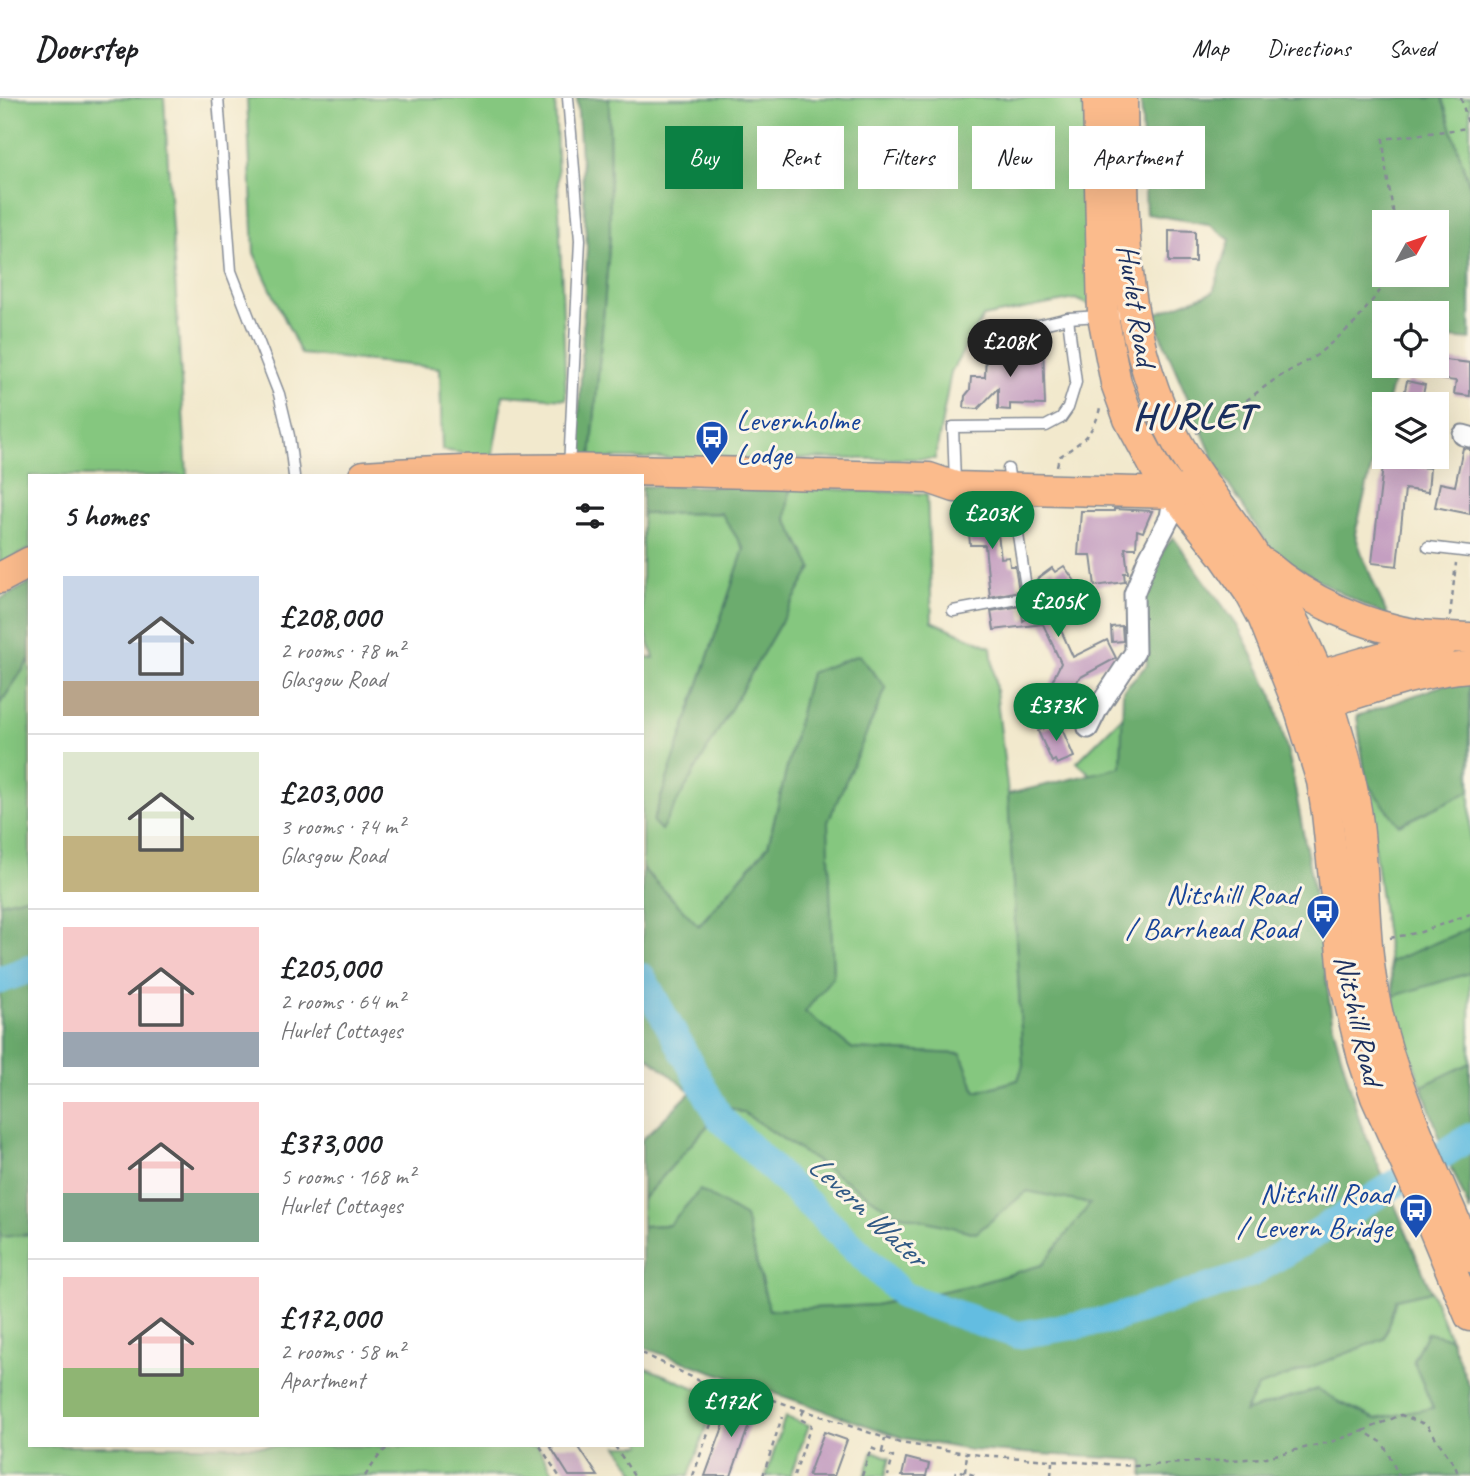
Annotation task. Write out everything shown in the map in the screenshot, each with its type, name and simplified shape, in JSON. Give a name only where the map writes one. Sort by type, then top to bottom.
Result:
[{"type":"main road","name":"Hurlet Road","points":[[1098,98],[1118,315],[1191,464],[1254,555],[1293,619],[1310,693]]},
{"type":"main road","name":"Hurlet Road","points":[[1122,98],[1124,220],[1116,383],[1129,419],[1165,482],[1244,583],[1310,693]]},
{"type":"main road","points":[[390,474],[428,471],[1165,482],[1191,464]]},
{"type":"main road","points":[[1009,479],[1057,470],[1165,482]]},
{"type":"main road","points":[[1254,555],[1285,579],[1334,608],[1385,628],[1422,635],[1457,649]]},
{"type":"main road","points":[[0,578],[28,563]]},
{"type":"main road","points":[[1310,693],[1387,683],[1457,649]]},
{"type":"main road","name":"Nitshill Road","points":[[1310,693],[1350,780],[1358,822],[1367,943],[1383,1041],[1388,1093],[1421,1197],[1470,1317]]},
{"type":"main road","name":"Nitshill Road","points":[[1310,693],[1327,813],[1345,982],[1353,1019],[1470,1257]]},
{"type":"street","points":[[1088,728],[1135,652],[1134,594],[1147,561],[1170,517],[1165,482]]},
{"type":"lane","points":[[218,98],[231,271],[279,394],[289,436],[294,474]]},
{"type":"lane","points":[[568,98],[580,240],[569,473]]},
{"type":"lane","points":[[1006,333],[1068,318],[1118,315]]},
{"type":"lane","points":[[946,478],[953,427],[1046,426],[1061,418],[1068,408],[1076,382],[1068,318]]},
{"type":"lane","points":[[953,611],[1023,598],[1027,594],[1009,479]]},
{"type":"lane","points":[[1428,547],[1470,552]]},
{"type":"path","points":[[1393,210],[1384,139],[1469,129],[1461,98]]},
{"type":"path","points":[[1191,464],[1224,417],[1274,380],[1317,355],[1355,323],[1383,287]]},
{"type":"path","points":[[1057,470],[1059,457],[1079,444],[1090,432],[1098,416],[1102,397]]},
{"type":"path","points":[[1457,649],[1458,550]]},
{"type":"path","points":[[1367,943],[1421,932],[1470,914]]},
{"type":"path","points":[[644,1354],[702,1382],[718,1381],[900,1443],[967,1453],[1052,1460],[1135,1466],[1262,1458],[1334,1441],[1401,1415],[1427,1425],[1459,1476]]},
{"type":"path","points":[[693,1476],[720,1398]]},
{"type":"path","points":[[794,1476],[811,1424],[800,1419],[804,1410]]},
{"type":"path","points":[[762,1476],[782,1417]]},
{"type":"path","points":[[1363,1431],[1383,1443],[1399,1476]]},
{"type":"path","points":[[881,1452],[885,1438]]},
{"type":"path","points":[[365,1476],[381,1453],[389,1447]]},
{"type":"path","points":[[541,1447],[559,1476]]},
{"type":"path","points":[[616,1447],[634,1476]]},
{"type":"path","points":[[862,1476],[871,1448],[892,1457],[888,1476]]},
{"type":"path","points":[[965,1472],[967,1453]]},
{"type":"path","points":[[1051,1476],[1052,1460]]},
{"type":"path","points":[[955,1476],[956,1470],[977,1476]]},
{"type":"green space","points":[[0,98],[164,98],[187,474],[28,474],[28,550],[0,564]]},
{"type":"green space","points":[[247,98],[555,98],[566,399],[503,395],[492,458],[442,450],[440,368],[301,354],[254,253]]},
{"type":"green space","points":[[577,98],[609,98],[610,237],[591,458],[577,460],[587,247]]},
{"type":"green space","points":[[609,98],[1090,98],[1090,126],[1069,126],[1069,189],[1091,189],[1092,306],[1075,299],[983,317],[951,372],[935,459],[591,458],[610,237]]},
{"type":"green space","points":[[1141,98],[1442,98],[1470,188],[1470,340],[1449,338],[1449,301],[1372,301],[1372,378],[1394,378],[1390,392],[1372,392],[1372,465],[1355,534],[1388,617],[1333,589],[1273,552],[1218,469],[1152,315],[1213,292],[1230,240],[1208,224],[1146,214],[1145,189],[1205,189],[1205,126],[1142,126]]},
{"type":"green space","points":[[1442,98],[1470,98],[1470,188]]},
{"type":"green space","points":[[644,486],[790,487],[786,518],[812,568],[661,830],[653,822],[744,549],[721,513],[644,514]]},
{"type":"green space","points":[[790,487],[927,494],[932,621],[991,647],[1008,794],[1023,1065],[1018,1080],[976,1092],[961,1054],[853,1049],[804,1012],[833,976],[827,822],[886,688],[810,673],[768,846],[698,926],[644,870],[644,658],[654,658],[644,629],[644,514],[722,513],[744,549],[653,821],[661,829],[812,568],[786,518]]},
{"type":"green space","points":[[1173,537],[1239,628],[1273,696],[1290,761],[1312,881],[1333,1026],[1360,1122],[1431,1291],[1396,1299],[1384,1339],[1258,1387],[1244,1412],[1318,1389],[1376,1419],[1433,1408],[1413,1360],[1427,1333],[1450,1338],[1470,1388],[1470,1476],[1143,1476],[1143,1460],[969,1450],[903,1438],[644,1348],[644,1226],[669,1225],[700,1190],[745,1217],[769,1310],[875,1305],[973,1285],[1042,1265],[1090,1204],[1027,1191],[976,1233],[894,1213],[744,1113],[725,1106],[644,1198],[644,1138],[691,1092],[644,1054],[644,870],[699,926],[768,846],[810,673],[859,655],[886,688],[828,822],[833,976],[805,1012],[853,1049],[961,1054],[976,1092],[1018,1080],[1023,1065],[1008,794],[1121,767],[1123,690],[1147,665],[1142,605],[1149,570]]},
{"type":"green space","points":[[28,584],[28,662],[0,704],[0,599]]},
{"type":"green space","points":[[28,662],[28,896],[0,903],[0,704]]},
{"type":"green space","points":[[1469,682],[1470,791],[1399,825],[1366,782],[1357,716],[1449,683]]},
{"type":"green space","points":[[1470,682],[1470,1135],[1443,1147],[1396,1014],[1357,716]]},
{"type":"green space","points":[[1123,716],[1121,768],[1091,775],[1077,762]]},
{"type":"green space","points":[[28,896],[28,1234],[2,1237],[0,1236],[0,903]]},
{"type":"green space","points":[[1470,928],[1470,973],[1394,996],[1390,962]]},
{"type":"green space","points":[[1470,1063],[1470,1212],[1422,1086]]},
{"type":"green space","points":[[725,1106],[744,1113],[894,1213],[976,1233],[1027,1191],[1091,1203],[1042,1265],[973,1285],[875,1305],[769,1310],[745,1218],[644,1226],[644,1198]]},
{"type":"green space","points":[[28,1234],[28,1447],[538,1447],[556,1476],[0,1476],[0,1236]]},
{"type":"green space","points":[[1431,1291],[1450,1339],[1427,1333],[1413,1360],[1433,1408],[1376,1419],[1318,1389],[1244,1413],[1258,1387],[1384,1339],[1396,1299]]},
{"type":"green space","points":[[644,1367],[717,1397],[689,1476],[638,1476],[619,1447],[644,1447]]},
{"type":"green space","points":[[785,1417],[809,1425],[790,1476],[766,1476]]},
{"type":"green space","points":[[873,1451],[890,1458],[885,1476],[865,1476]]},
{"type":"building","points":[[1169,230],[1195,231],[1195,262],[1169,262]]},
{"type":"building","points":[[1021,345],[1043,346],[1045,405],[1010,404],[1010,410],[998,409],[998,388],[978,409],[964,408],[971,377],[985,377],[986,353],[1020,352]]},
{"type":"building","points":[[1449,360],[1470,363],[1470,396],[1454,394],[1456,381],[1432,378],[1449,378]]},
{"type":"building","points":[[1407,381],[1425,385],[1424,392],[1405,392]]},
{"type":"building","points":[[1463,448],[1470,449],[1470,514],[1435,507],[1440,483],[1455,486]]},
{"type":"building","points":[[1383,469],[1430,469],[1428,492],[1405,489],[1397,566],[1372,563]]},
{"type":"building","points":[[967,505],[986,505],[988,519],[996,518],[1001,558],[1009,557],[1010,566],[1015,566],[1019,591],[990,597],[985,545],[970,545]]},
{"type":"building","points":[[1081,511],[1152,511],[1143,532],[1137,530],[1136,548],[1125,548],[1128,573],[1124,573],[1125,582],[1095,586],[1091,555],[1078,555]]},
{"type":"building","points":[[1064,566],[1085,595],[1055,617],[1073,657],[1107,640],[1116,658],[1079,678],[1059,720],[1038,710],[1061,663],[1043,624],[994,630],[991,611],[1021,606],[1023,621],[1053,601],[1037,579],[1052,568],[1055,572]]},
{"type":"building","points":[[1122,626],[1123,641],[1112,642],[1111,627]]},
{"type":"building","points":[[1059,722],[1074,757],[1057,764],[1055,760],[1052,762],[1038,731]]},
{"type":"building","points":[[734,1397],[756,1405],[731,1476],[705,1476]]},
{"type":"building","points":[[824,1432],[847,1440],[834,1476],[808,1476]]},
{"type":"building","points":[[551,1447],[579,1447],[598,1476],[569,1476]]},
{"type":"building","points":[[906,1458],[929,1464],[926,1476],[902,1476]]},
{"type":"waterway","name":"Levern Water","points":[[0,980],[28,970]]},
{"type":"waterway","name":"Levern Water","points":[[644,981],[720,1118],[904,1296],[1018,1335],[1109,1320],[1250,1274],[1403,1179]]},
{"type":"waterway","name":"Levern Water","points":[[1439,1157],[1470,1137]]},
{"type":"place","name":"Levernholme Lodge","points":[[712,467]]},
{"type":"place","name":"Nitshill Road / Barrhead Road","points":[[1323,941]]},
{"type":"place","name":"Nitshill Road / Levern Bridge","points":[[1416,1240]]},
{"type":"district","name":"HURLET","points":[[1194,415]]}]
